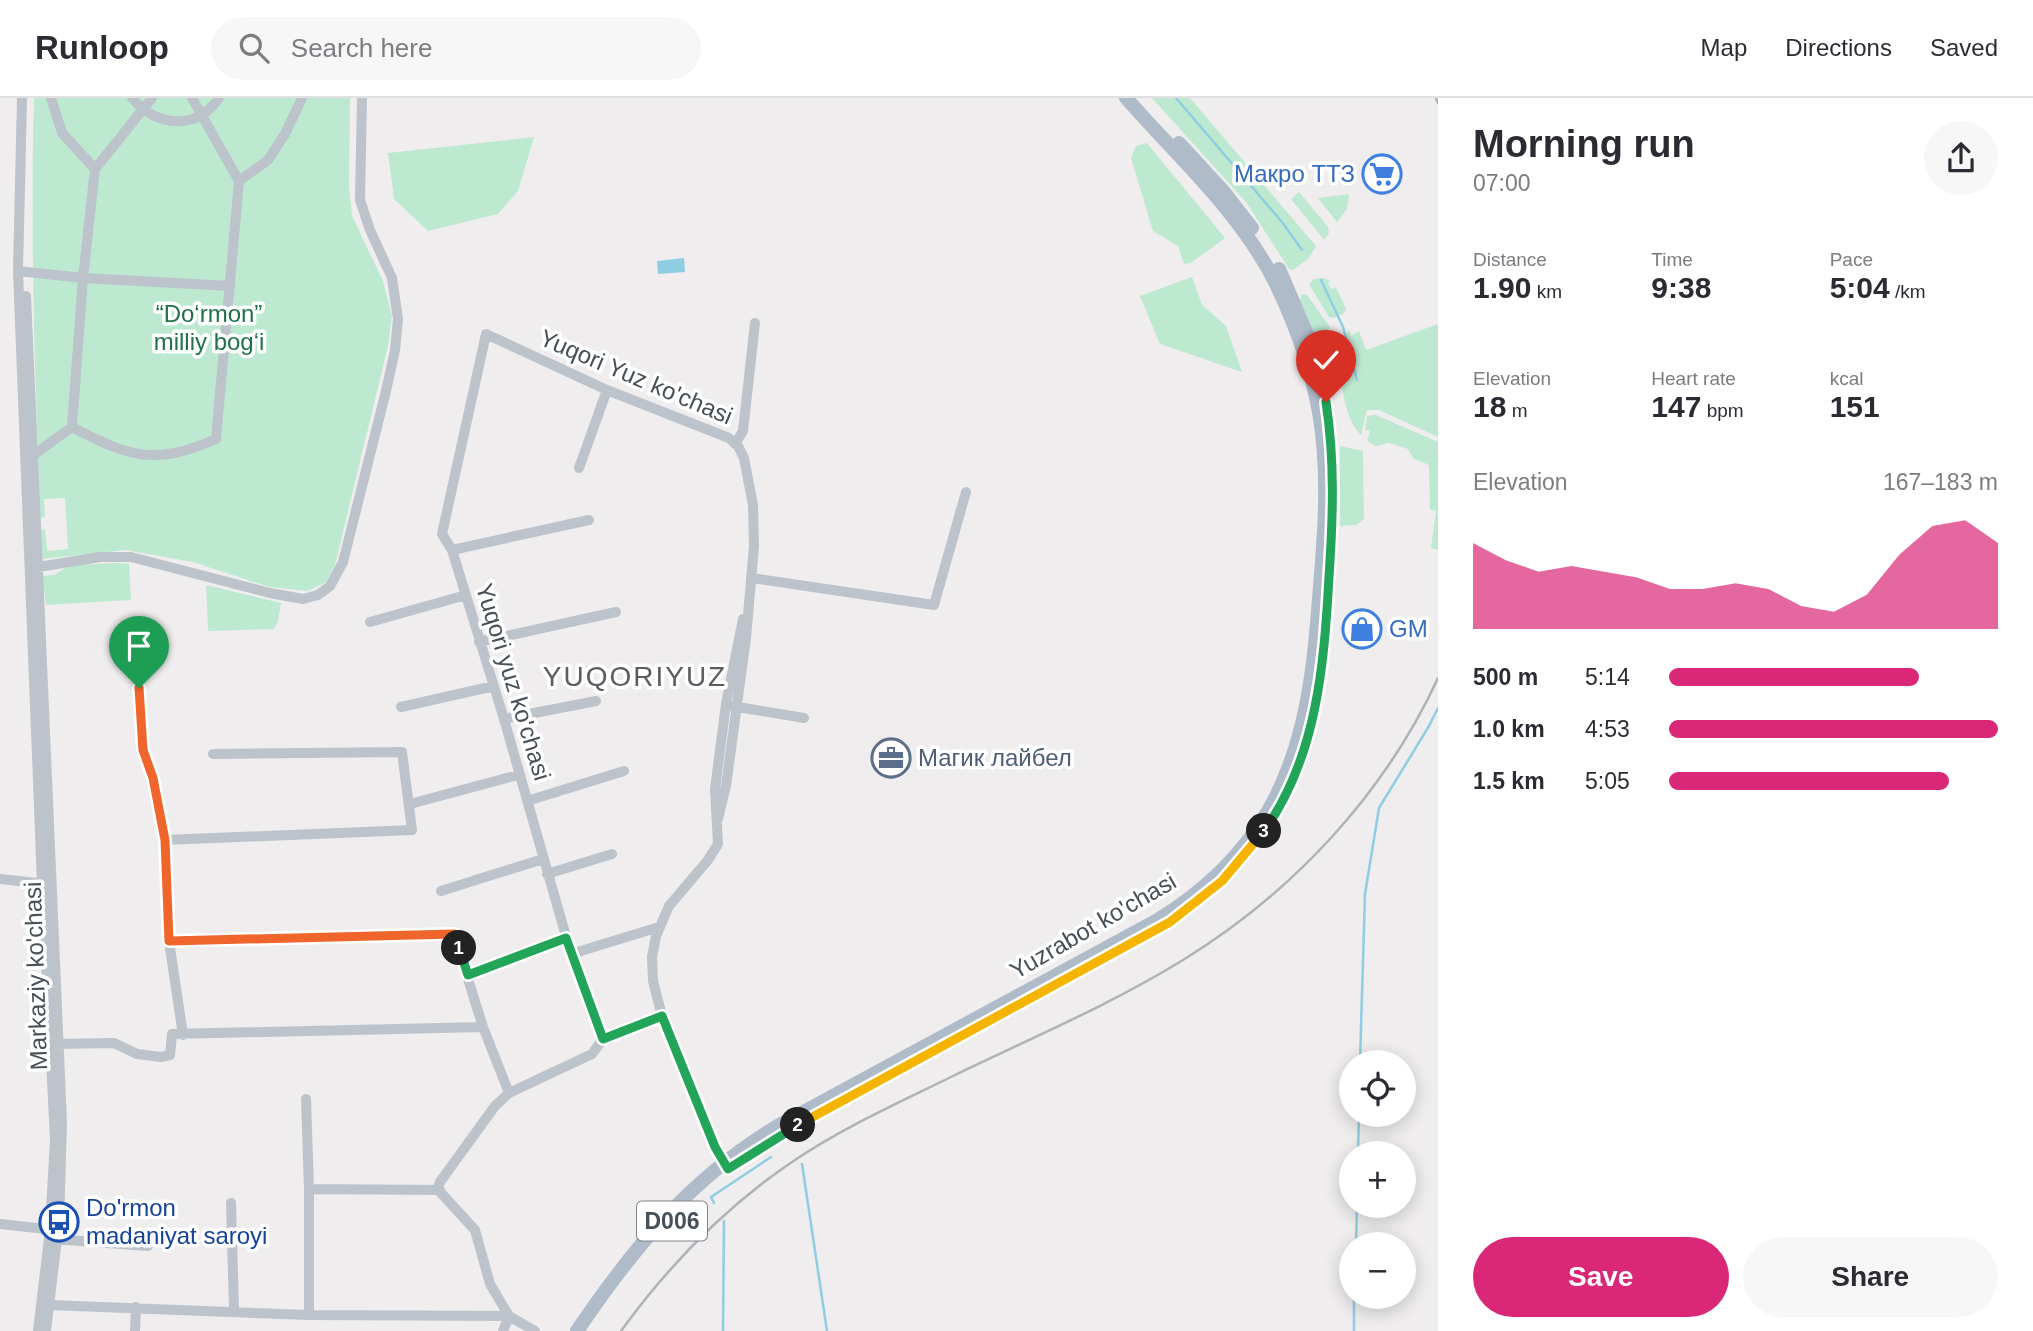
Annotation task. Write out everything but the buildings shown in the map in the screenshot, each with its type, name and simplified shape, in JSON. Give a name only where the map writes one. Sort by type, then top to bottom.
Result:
[{"type":"main road","name":"Yuzrabot ko'chasi","points":[[1126,98],[1232,217],[1284,291]]},
{"type":"main road","name":"Yuzrabot ko'chasi","points":[[578,1331],[630,1257],[654,1227],[692,1188],[826,1105],[1170,922],[1199,902],[1233,871],[1278,810],[1301,760],[1317,698],[1325,644],[1333,512],[1332,453],[1326,402],[1312,350],[1268,251],[1224,192],[1138,98]]},
{"type":"main road","name":"Yuzrabot ko'chasi","points":[[586,1331],[630,1269],[726,1166]]},
{"type":"street","points":[[21,271],[22,98]]},
{"type":"street","points":[[21,271],[29,98]]},
{"type":"street","points":[[51,98],[62,133],[94,169]]},
{"type":"street","points":[[132,98],[143,110],[163,120],[182,122],[202,115],[219,98]]},
{"type":"street","points":[[72,427],[94,169],[152,98]]},
{"type":"street","points":[[72,427],[110,446],[144,456],[169,454],[216,439],[239,181],[192,98]]},
{"type":"street","points":[[239,181],[268,160],[285,134],[302,98]]},
{"type":"street","points":[[33,568],[100,557],[131,557],[303,599],[322,592],[334,582],[343,562],[386,391],[395,350],[398,319],[392,278],[370,230],[360,200],[362,98]]},
{"type":"street","points":[[21,271],[83,278],[230,286]]},
{"type":"street","name":"Markaziy ko'chasi","points":[[21,271],[56,1044],[54,1235],[46,1331]]},
{"type":"street","points":[[735,444],[743,431],[755,323]]},
{"type":"street","name":"Yuqori Yuz ko'chasi","points":[[486,334],[607,390],[729,438],[744,458],[753,505],[752,578],[739,631],[726,786],[718,819],[718,844],[669,906],[659,927],[652,967],[662,1016],[715,1147],[726,1166]]},
{"type":"street","name":"Yuqori yuz ko'chasi","points":[[486,334],[442,533],[452,550],[494,686],[570,954],[603,1039]]},
{"type":"street","points":[[579,468],[607,390]]},
{"type":"street","points":[[29,456],[72,427]]},
{"type":"street","points":[[752,578],[934,605],[966,492]]},
{"type":"street","points":[[452,550],[589,520]]},
{"type":"street","points":[[369,622],[466,595]]},
{"type":"street","points":[[480,642],[616,612]]},
{"type":"street","points":[[134,626],[143,750],[153,778],[165,840],[169,941],[183,1035]]},
{"type":"street","points":[[401,707],[494,686]]},
{"type":"street","points":[[504,719],[596,701]]},
{"type":"street","points":[[731,706],[804,718]]},
{"type":"street","points":[[165,840],[412,830],[402,751],[213,754]]},
{"type":"street","points":[[527,801],[624,771]]},
{"type":"street","points":[[410,804],[518,775]]},
{"type":"street","points":[[547,874],[611,854]]},
{"type":"street","points":[[441,891],[543,859]]},
{"type":"street","points":[[0,879],[47,884]]},
{"type":"street","points":[[570,954],[659,927]]},
{"type":"street","points":[[169,941],[454,934],[483,1027],[509,1093]]},
{"type":"street","points":[[468,975],[566,938]]},
{"type":"street","points":[[535,1331],[509,1316],[489,1284],[475,1230],[440,1190],[440,1182],[495,1106],[509,1093],[592,1054],[603,1039],[662,1016]]},
{"type":"street","points":[[56,1044],[114,1043],[137,1054],[166,1057],[170,1055],[172,1034],[483,1027]]},
{"type":"street","points":[[306,1100],[309,1315]]},
{"type":"street","points":[[309,1189],[440,1190]]},
{"type":"street","points":[[231,1203],[234,1310]]},
{"type":"street","points":[[0,1224],[54,1235],[148,1246]]},
{"type":"street","name":"Markaziy ko'chasi","points":[[37,1331],[54,1235]]},
{"type":"street","points":[[49,1305],[234,1310],[309,1315],[509,1316]]},
{"type":"street","points":[[135,1331],[136,1307]]},
{"type":"street","points":[[503,1331],[509,1316]]},
{"type":"green space","name":"“Do‘rmon” milliy bog‘i","points":[[34,98],[350,98],[349,185],[352,216],[383,281],[392,316],[388,346],[335,565],[326,582],[308,591],[269,587],[193,562],[125,550],[42,559],[40,530],[45,529],[47,551],[68,549],[65,498],[44,499],[45,517],[40,518],[33,256]]},
{"type":"green space","points":[[1152,98],[1190,98],[1316,246],[1309,258],[1293,270],[1289,269],[1246,202]]},
{"type":"green space","points":[[534,137],[518,191],[498,214],[428,231],[394,199],[388,153]]},
{"type":"green space","points":[[1147,143],[1225,238],[1191,263],[1184,264],[1178,246],[1153,231],[1131,158],[1136,146]]},
{"type":"green space","points":[[1299,192],[1328,227],[1329,233],[1324,240],[1291,199]]},
{"type":"green space","points":[[1349,194],[1347,209],[1337,222],[1318,198]]},
{"type":"green space","points":[[1192,277],[1202,305],[1226,326],[1242,372],[1160,344],[1140,296]]},
{"type":"green space","points":[[1324,278],[1331,281],[1328,283],[1331,289],[1336,287],[1346,309],[1343,314],[1333,318],[1329,317],[1309,284],[1314,279]]},
{"type":"green space","points":[[1302,294],[1307,295],[1330,327],[1320,347],[1300,300]]},
{"type":"green space","points":[[1438,324],[1438,437],[1379,410],[1367,410],[1361,435],[1354,426],[1345,402],[1341,375],[1343,336],[1350,330],[1351,336],[1359,331],[1366,350]]},
{"type":"green space","points":[[1376,415],[1438,442],[1438,550],[1431,548],[1436,511],[1430,509],[1429,465],[1413,458],[1408,449],[1389,443],[1376,446],[1367,441],[1370,431],[1365,430],[1367,416]]},
{"type":"green space","points":[[1340,446],[1363,451],[1364,519],[1356,525],[1340,526]]},
{"type":"green space","points":[[129,564],[131,600],[46,605],[42,576],[54,575],[70,565]]},
{"type":"green space","points":[[206,585],[281,603],[274,629],[208,631]]},
{"type":"water","points":[[684,258],[685,272],[658,274],[657,261]]},
{"type":"waterway","points":[[1176,98],[1282,222],[1302,250]]},
{"type":"waterway","points":[[1321,280],[1343,327],[1357,380]]},
{"type":"waterway","points":[[1360,1050],[1365,894],[1379,808],[1438,708]]},
{"type":"waterway","points":[[1358,1141],[1359,1127]]},
{"type":"waterway","points":[[714,1203],[711,1197],[771,1157]]},
{"type":"waterway","points":[[802,1164],[827,1331]]},
{"type":"waterway","points":[[1356,1232],[1357,1218]]},
{"type":"waterway","points":[[723,1331],[724,1221]]},
{"type":"waterway","points":[[1354,1309],[1354,1331]]},
{"type":"railway","points":[[1436,98],[1438,103]]},
{"type":"railway","points":[[621,1331],[658,1283],[699,1239],[743,1199],[792,1162],[871,1116],[1098,1007],[1155,976],[1223,933],[1261,904],[1331,838],[1362,801],[1391,762],[1438,678]]},
{"type":"place","name":"Макро ТТЗ","points":[[1382,174]]},
{"type":"place","name":"GM","points":[[1362,629]]},
{"type":"place","name":"Магик лайбел","points":[[891,758]]},
{"type":"place","name":"Do'rmon madaniyat saroyi","points":[[59,1222]]},
{"type":"district","name":"YUQORIYUZ","points":[[635,676]]},
{"type":"route","points":[[139,688],[143,750],[153,778],[165,840],[169,941],[454,934],[468,975],[566,938],[603,1039],[662,1016],[715,1147],[728,1169],[780,1135],[1170,922],[1211,892],[1233,871],[1252,847],[1278,810],[1301,760],[1320,680],[1325,644],[1334,477],[1326,402]]}]
